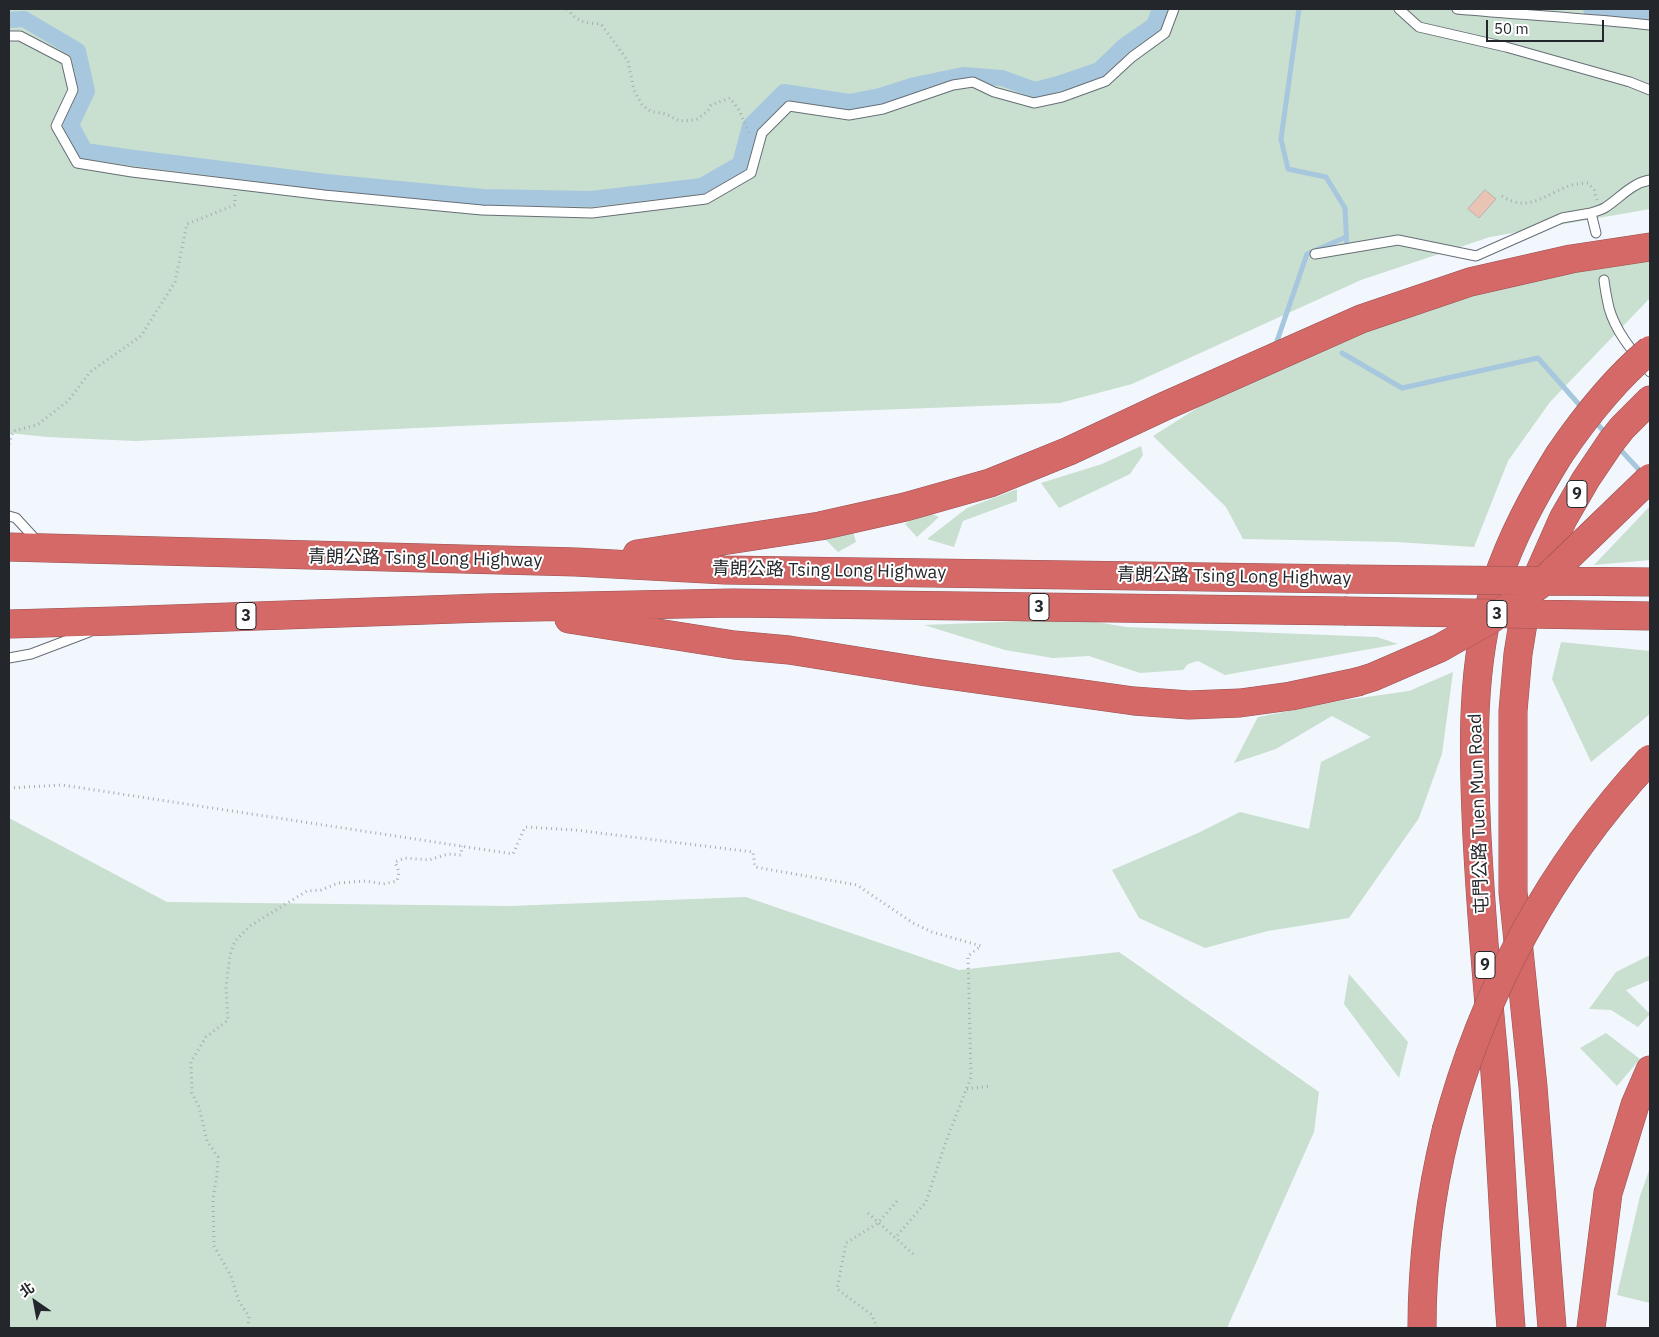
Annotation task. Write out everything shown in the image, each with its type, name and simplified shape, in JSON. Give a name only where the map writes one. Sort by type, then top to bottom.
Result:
[{"type":"highway","points":[[576,562],[820,526],[905,507],[990,483],[1069,451],[1361,319],[1470,282],[1571,259],[1650,247]]},
{"type":"highway","name":"屯門公路 Tuen Mun Road","points":[[1511,1328],[1496,1090],[1482,923],[1475,793],[1476,708],[1483,642],[1497,582],[1517,529],[1547,474],[1571,436],[1587,416],[1650,350]]},
{"type":"highway","name":"屯門公路 Tuen Mun Road","points":[[1552,1328],[1533,1087],[1513,892],[1513,711],[1518,654],[1528,603],[1540,571],[1574,497],[1614,437],[1650,400]]},
{"type":"highway","points":[[484,608],[546,615],[734,645],[789,650],[926,672],[1134,701],[1189,704],[1240,703],[1299,695],[1356,682],[1373,677],[1440,648],[1493,618],[1538,586],[1650,478]]},
{"type":"highway","name":"青朗公路 Tsing Long Highway","points":[[9,547],[576,562],[726,570],[1650,582]]},
{"type":"highway","name":"青朗公路 Tsing Long Highway","points":[[9,624],[115,622],[484,608],[733,603],[1650,616]]},
{"type":"highway","points":[[1422,1328],[1422,1288],[1427,1228],[1436,1174],[1462,1074],[1487,1008],[1506,966],[1551,885],[1595,823],[1621,790],[1650,759]]},
{"type":"highway","points":[[1591,1328],[1608,1193],[1635,1105],[1650,1070]]},
{"type":"lane","points":[[9,36],[20,36],[66,60],[73,90],[56,126],[77,163],[132,172],[324,195],[482,210],[592,213],[706,199],[751,173],[762,133],[789,106],[849,116],[883,108],[953,85],[974,82],[994,92],[1034,103],[1062,97],[1106,81],[1132,56],[1165,34],[1174,9]]},
{"type":"lane","points":[[1399,9],[1418,27],[1506,47],[1630,82],[1650,90]]},
{"type":"lane","points":[[1457,9],[1650,25]]},
{"type":"lane","points":[[1315,254],[1398,240],[1476,256],[1562,218],[1604,208],[1630,189],[1650,180]]},
{"type":"lane","points":[[1595,211],[1596,233]]},
{"type":"lane","points":[[1604,280],[1609,309],[1620,332],[1630,348],[1650,372]]},
{"type":"lane","points":[[9,516],[16,518],[44,549]]},
{"type":"lane","points":[[9,658],[31,654],[115,622]]},
{"type":"path","points":[[567,9],[575,19],[586,23],[601,24],[628,61],[634,90],[642,105],[650,111],[666,114],[679,121],[696,120],[708,111],[711,105],[730,98],[738,110],[745,127]]},
{"type":"path","points":[[1502,196],[1509,201],[1525,204],[1572,185],[1588,183],[1594,190],[1595,211]]},
{"type":"path","points":[[9,444],[13,431],[37,425],[68,401],[90,372],[141,336],[174,282],[187,224],[235,205],[236,184]]},
{"type":"path","points":[[9,788],[62,785],[513,854],[525,827],[575,830],[753,852],[755,867],[858,885],[912,922],[932,932],[981,946],[968,956],[971,1077],[944,1144],[926,1202],[895,1238]]},
{"type":"path","points":[[248,1328],[250,1316],[239,1302],[231,1276],[214,1246],[213,1198],[218,1157],[207,1141],[199,1107],[192,1093],[190,1062],[206,1037],[228,1020],[227,978],[230,955],[235,941],[250,926],[307,891],[321,890],[338,884],[366,881],[382,884],[397,881],[399,872],[395,862],[405,858],[429,860],[448,854],[461,855],[462,846]]},
{"type":"path","points":[[967,1089],[990,1086]]},
{"type":"path","points":[[877,1328],[872,1315],[837,1289],[846,1243],[878,1222],[900,1199]]},
{"type":"path","points":[[868,1213],[913,1254]]},
{"type":"green space","points":[[9,9],[1650,9],[1650,209],[1490,237],[1361,280],[1132,384],[1060,403],[482,425],[135,441],[47,437],[9,433]]},
{"type":"green space","points":[[1650,255],[1650,298],[1550,402],[1508,461],[1474,547],[1396,542],[1243,539],[1226,507],[1153,436],[1205,403],[1444,298]]},
{"type":"green space","points":[[1141,446],[1143,455],[1130,474],[1059,508],[1041,483],[1102,464]]},
{"type":"green space","points":[[1017,489],[1017,501],[963,521],[954,547],[927,539],[967,508]]},
{"type":"green space","points":[[1650,506],[1650,560],[1594,565]]},
{"type":"green space","points":[[925,511],[939,517],[917,537],[905,524]]},
{"type":"green space","points":[[853,532],[856,542],[838,552],[824,538]]},
{"type":"green space","points":[[1079,619],[1126,627],[1377,637],[1398,644],[1225,675],[1198,661],[1188,664],[1183,670],[1140,673],[1089,656],[1053,658],[1005,650],[924,625]]},
{"type":"green space","points":[[1561,642],[1650,651],[1650,714],[1591,762],[1552,679]]},
{"type":"green space","points":[[1453,672],[1442,754],[1419,818],[1349,918],[1268,931],[1205,948],[1139,918],[1112,870],[1198,833],[1240,812],[1309,829],[1321,762],[1371,737],[1332,716],[1276,749],[1234,763],[1258,717],[1345,700],[1409,691]]},
{"type":"green space","points":[[9,818],[167,902],[509,906],[746,897],[959,970],[1119,952],[1319,1092],[1314,1132],[1227,1328],[9,1328]]},
{"type":"green space","points":[[1650,955],[1650,980],[1626,990],[1650,1014],[1638,1027],[1611,1010],[1589,1009],[1616,972]]},
{"type":"green space","points":[[1349,974],[1408,1042],[1399,1078],[1344,1004]]},
{"type":"green space","points":[[1606,1033],[1640,1059],[1617,1086],[1580,1048]]},
{"type":"green space","points":[[1650,1168],[1650,1303],[1617,1295],[1640,1196]]},
{"type":"building","points":[[1485,190],[1496,199],[1479,218],[1468,209]]},
{"type":"waterway","points":[[9,20],[24,19],[78,51],[87,91],[71,125],[85,151],[326,182],[483,197],[591,199],[702,186],[740,164],[750,126],[784,92],[849,102],[963,75],[1002,78],[1035,90],[1099,70],[1124,46],[1154,25],[1160,9]]},
{"type":"waterway","points":[[1299,9],[1281,139],[1288,169],[1326,177],[1345,208],[1347,249]]},
{"type":"waterway","points":[[1591,9],[1607,12],[1650,14]]},
{"type":"waterway","points":[[1276,344],[1307,254],[1346,237]]},
{"type":"waterway","points":[[1342,353],[1402,388],[1538,358],[1583,409]]},
{"type":"waterway","points":[[1594,420],[1607,435]]},
{"type":"waterway","points":[[1617,446],[1642,473]]}]
